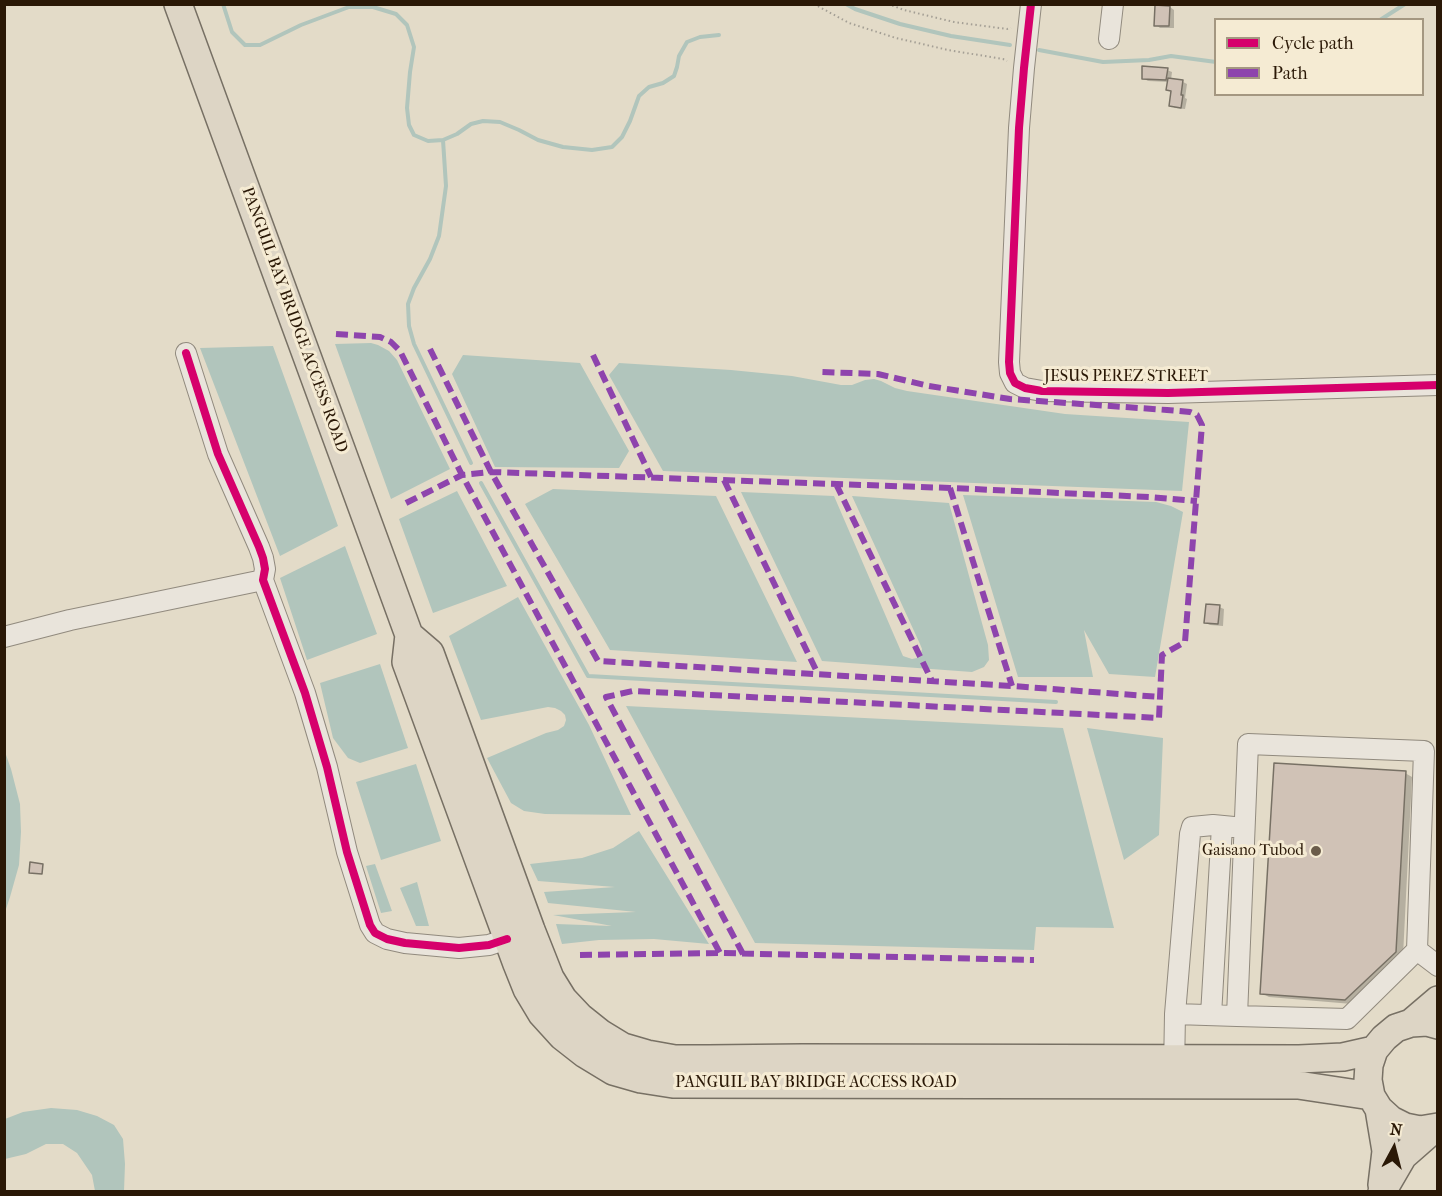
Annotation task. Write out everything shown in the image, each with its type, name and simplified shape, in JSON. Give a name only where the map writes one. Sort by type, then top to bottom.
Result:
[{"type":"highway","name":"PANGUIL BAY BRIDGE ACCESS ROAD","points":[[178,4],[410,635],[430,653],[550,978],[563,999],[580,1017],[623,1047],[675,1059],[1174,1072],[1298,1085],[1375,1102]]},
{"type":"highway","name":"PANGUIL BAY BRIDGE ACCESS ROAD","points":[[410,635],[406,662],[527,989],[542,1014],[556,1029],[585,1054],[613,1071],[641,1079],[673,1084],[802,1084],[1174,1072],[1343,1057],[1374,1050]]},
{"type":"highway","points":[[1411,1023],[1437,1000]]},
{"type":"highway","points":[[1382,1191],[1386,1151],[1368,1080],[1369,1065],[1374,1050],[1396,1028],[1411,1023],[1427,1022],[1437,1025]]},
{"type":"highway","points":[[1375,1102],[1391,1120],[1405,1127],[1420,1130],[1436,1128]]},
{"type":"highway","points":[[1382,1191],[1403,1156],[1436,1128]]},
{"type":"street","points":[[1110,39],[1113,4]]},
{"type":"street","name":"JESUS PEREZ STREET","points":[[1030,14],[1019,128],[1009,362],[1010,374],[1015,383],[1025,388],[1042,391],[1168,393],[1437,385]]},
{"type":"street","points":[[186,353],[221,461],[260,547],[265,569],[263,580],[305,693],[327,767],[347,852],[370,925],[375,933],[387,939],[405,943],[459,948],[489,945],[507,939]]},
{"type":"street","points":[[4,637],[70,620],[263,580]]},
{"type":"street","points":[[1175,1014],[1238,1016],[1347,1019],[1417,950],[1424,751],[1248,744],[1238,1016]]},
{"type":"street","points":[[1174,1072],[1175,1014],[1192,827],[1212,825],[1244,828]]},
{"type":"street","points":[[1211,1015],[1222,826]]},
{"type":"street","points":[[1417,950],[1437,966]]},
{"type":"path","points":[[814,4],[849,23],[896,38],[948,51],[1003,59],[1024,68]]},
{"type":"path","points":[[888,4],[954,22],[1007,30],[1030,14]]},
{"type":"shaded area","points":[[371,343],[389,351],[397,360],[450,469],[391,499],[335,344]]},
{"type":"shaded area","points":[[273,346],[338,526],[280,556],[200,348]]},
{"type":"shaded area","points":[[463,355],[580,363],[629,451],[619,468],[495,467],[452,374]]},
{"type":"shaded area","points":[[619,363],[792,376],[841,385],[852,385],[874,379],[907,391],[1065,414],[1189,422],[1182,491],[663,471],[609,375]]},
{"type":"shaded area","points":[[553,489],[716,496],[797,662],[610,650],[525,504]]},
{"type":"shaded area","points":[[457,491],[507,586],[433,613],[399,519]]},
{"type":"shaded area","points":[[741,492],[834,496],[903,656],[912,659],[921,654],[922,649],[852,496],[949,503],[988,645],[989,660],[984,667],[972,672],[822,661]]},
{"type":"shaded area","points":[[963,495],[1156,502],[1183,512],[1155,677],[1109,674],[1084,630],[1093,677],[1018,677]]},
{"type":"shaded area","points":[[345,546],[377,634],[307,660],[280,578]]},
{"type":"shaded area","points":[[518,597],[589,725],[631,815],[545,814],[524,811],[511,803],[487,758],[558,730],[564,726],[566,720],[561,711],[548,707],[481,720],[449,636]]},
{"type":"shaded area","points":[[380,664],[408,748],[360,763],[348,758],[333,738],[320,683]]},
{"type":"shaded area","points":[[626,706],[1063,728],[1114,928],[1036,927],[1034,950],[755,943]]},
{"type":"shaded area","points":[[1087,728],[1163,738],[1159,835],[1124,860]]},
{"type":"shaded area","points":[[5,752],[20,804],[21,832],[19,865],[5,912]]},
{"type":"shaded area","points":[[416,764],[441,841],[381,860],[356,782]]},
{"type":"shaded area","points":[[639,831],[709,944],[654,939],[599,940],[562,944],[556,924],[612,926],[553,915],[636,912],[548,903],[544,892],[615,887],[538,881],[530,864],[582,858],[613,848]]},
{"type":"shaded area","points":[[375,864],[392,911],[381,913],[366,866]]},
{"type":"shaded area","points":[[417,882],[429,926],[416,926],[400,888]]},
{"type":"shaded area","points":[[51,1108],[77,1110],[97,1116],[114,1125],[123,1139],[124,1191],[95,1191],[92,1175],[77,1153],[63,1144],[46,1144],[26,1154],[5,1159],[5,1119],[23,1112]]},
{"type":"building","points":[[1155,5],[1170,6],[1169,26],[1154,26]]},
{"type":"building","points":[[1142,66],[1168,68],[1166,80],[1142,79]]},
{"type":"building","points":[[1168,78],[1183,80],[1181,108],[1169,106],[1171,91],[1166,90]]},
{"type":"building","points":[[1206,604],[1220,605],[1218,624],[1204,623]]},
{"type":"building","points":[[1274,763],[1406,771],[1396,952],[1345,1000],[1260,994]]},
{"type":"building","points":[[30,862],[43,864],[42,874],[29,873]]},
{"type":"waterway","points":[[223,4],[232,32],[245,45],[260,45],[301,25],[349,7],[373,7],[396,14],[407,25],[414,47],[407,108],[409,125],[414,135],[428,141],[443,140],[471,124],[483,121],[500,122],[538,140],[563,147],[592,150],[612,147],[622,137],[639,96],[649,87],[663,83],[674,76],[679,56],[687,42],[700,37],[719,35]]},
{"type":"waterway","points":[[846,4],[900,24],[951,36],[1010,45]]},
{"type":"waterway","points":[[1383,18],[1405,4]]},
{"type":"waterway","points":[[1039,50],[1103,62],[1149,60],[1171,56],[1214,62]]},
{"type":"waterway","points":[[443,140],[446,186],[439,236],[408,304],[409,326],[414,344],[471,463]]},
{"type":"waterway","points":[[481,483],[588,676],[1056,702]]},
{"type":"marked path","points":[[336,334],[380,337],[391,342],[400,351],[462,475],[720,953]]},
{"type":"marked path","points":[[430,349],[491,472],[598,661],[1160,697]]},
{"type":"marked path","points":[[593,355],[651,477]]},
{"type":"marked path","points":[[743,954],[606,697],[633,691],[1159,718],[1162,655],[1185,642],[1202,425],[1197,415],[1190,412],[1167,410],[1010,399],[929,386],[878,374],[820,372]]},
{"type":"marked path","points":[[406,503],[462,475],[491,472],[950,488],[1197,501]]},
{"type":"marked path","points":[[724,480],[818,674]]},
{"type":"marked path","points":[[836,484],[932,681]]},
{"type":"marked path","points":[[950,488],[1012,686]]},
{"type":"marked path","points":[[580,955],[720,953],[1034,960]]},
{"type":"cycle path","points":[[1031,4],[1019,128],[1009,362],[1010,373],[1015,383],[1025,388],[1042,391],[1168,393],[1438,385]]},
{"type":"cycle path","points":[[186,353],[218,454],[263,558],[265,569],[263,580],[305,693],[327,767],[347,852],[370,925],[375,933],[387,939],[405,943],[459,948],[489,945],[507,939]]},
{"type":"place","name":"Gaisano Tubod","points":[[1316,851]]}]
